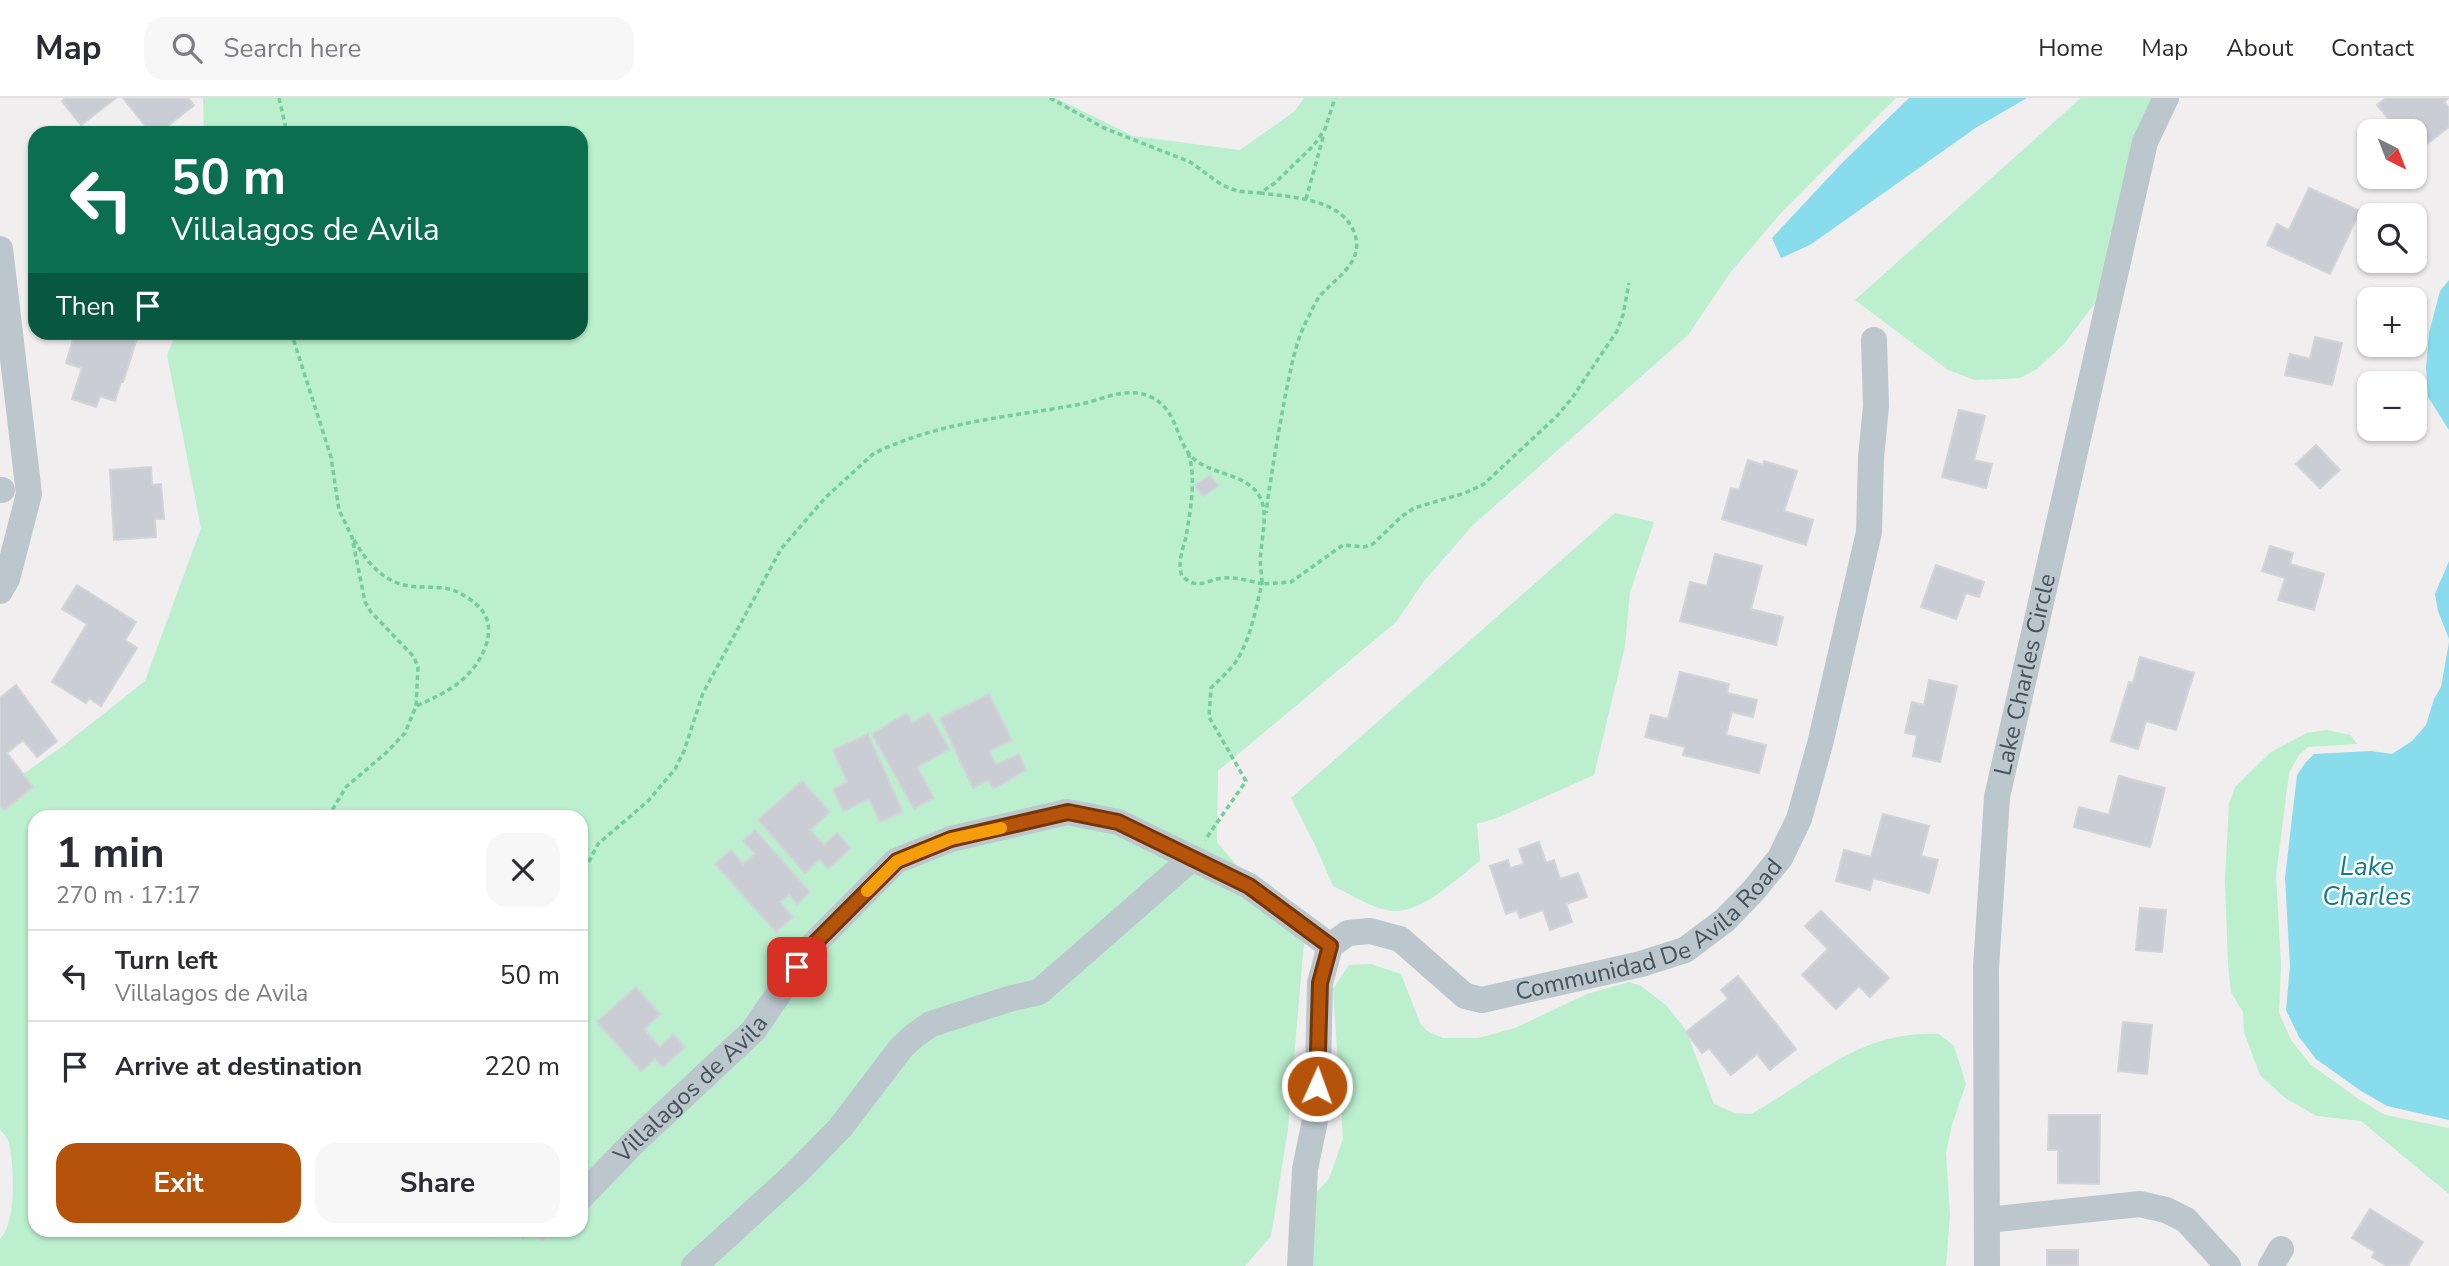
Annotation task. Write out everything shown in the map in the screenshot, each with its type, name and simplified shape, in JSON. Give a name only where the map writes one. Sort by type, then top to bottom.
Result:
[{"type":"street","name":"Lake Charles Circle","points":[[1987,1266],[1986,968],[1997,797],[2145,142],[2166,98]]},
{"type":"street","points":[[0,249],[29,494],[7,579],[0,591]]},
{"type":"street","name":"Communidad De Avila Road","points":[[1330,946],[1348,933],[1370,931],[1400,939],[1465,996],[1482,1000],[1641,964],[1685,950],[1725,920],[1755,890],[1780,858],[1799,819],[1820,744],[1869,532],[1871,458],[1876,406],[1874,340]]},
{"type":"street","name":"Villalagos de Avila","points":[[588,1190],[634,1142],[753,1031],[812,946],[897,861],[951,839],[1068,812],[1118,822],[1249,886],[1330,946]]},
{"type":"street","points":[[694,1266],[796,1173],[840,1128],[901,1048],[915,1035],[931,1024],[1039,992],[1192,858]]},
{"type":"street","points":[[1300,1266],[1305,1169],[1317,1111],[1320,983],[1330,946]]},
{"type":"street","points":[[1987,1220],[2140,1204],[2166,1210],[2186,1220],[2228,1266]]},
{"type":"path","points":[[279,98],[285,126]]},
{"type":"path","points":[[1050,98],[1104,128],[1190,162],[1222,185],[1237,191],[1306,199],[1339,213],[1349,222],[1355,233],[1356,254],[1349,268],[1318,299],[1295,348],[1273,459],[1260,554],[1262,584],[1248,637],[1234,665],[1211,688],[1209,717],[1246,781],[1192,858]]},
{"type":"path","points":[[1306,199],[1335,98]]},
{"type":"path","points":[[1260,193],[1303,158],[1325,129]]},
{"type":"path","points":[[588,863],[598,844],[648,801],[675,769],[684,751],[703,693],[777,555],[825,498],[873,454],[895,443],[958,423],[1082,403],[1123,392],[1145,395],[1162,405],[1174,422],[1187,451],[1192,482],[1180,564],[1182,576],[1197,584],[1222,578],[1240,578],[1262,584],[1292,582],[1343,545],[1364,547],[1373,544],[1409,511],[1473,491],[1494,476],[1558,415],[1572,398],[1617,331],[1629,283]]},
{"type":"path","points":[[294,340],[331,457],[339,510],[362,555],[385,576],[407,586],[453,590],[475,603],[485,612],[489,622],[490,633],[485,648],[472,671],[451,690],[416,706]]},
{"type":"path","points":[[1187,451],[1195,460],[1206,466],[1247,483],[1256,491],[1266,515]]},
{"type":"path","points":[[332,810],[346,787],[397,742],[411,720],[416,706],[418,667],[414,657],[371,612],[365,601],[352,537]]},
{"type":"green space","points":[[203,98],[1056,98],[1133,136],[1240,150],[1295,111],[1304,98],[1896,98],[1780,214],[1730,273],[1688,335],[1473,525],[1425,580],[1396,622],[1218,771],[1217,842],[1249,880],[1305,930],[1288,1129],[1271,1236],[1245,1266],[0,1266],[0,1239],[12,1207],[13,1179],[9,1143],[0,1130],[0,785],[9,784],[63,746],[145,681],[201,528],[167,355],[173,340],[588,340],[588,126],[204,126]]},
{"type":"green space","points":[[2081,98],[2154,98],[2095,303],[2064,344],[2037,369],[2020,378],[1975,380],[1948,370],[1855,300]]},
{"type":"green space","points":[[1615,513],[1654,522],[1630,592],[1625,646],[1594,775],[1497,818],[1477,824],[1480,861],[1436,895],[1411,908],[1387,910],[1366,903],[1333,886],[1291,798]]},
{"type":"green space","points":[[2327,730],[2350,735],[2357,744],[2308,747],[2299,755],[2289,773],[2276,876],[2281,965],[2279,1013],[2291,1040],[2310,1064],[2357,1098],[2385,1115],[2449,1128],[2449,1194],[2361,1121],[2317,1116],[2285,1098],[2260,1075],[2244,1032],[2243,1012],[2231,992],[2225,880],[2229,803],[2235,787],[2271,752],[2307,733]]},
{"type":"green space","points":[[1371,964],[1401,974],[1420,1023],[1427,1031],[1443,1038],[1478,1038],[1515,1028],[1587,994],[1629,982],[1641,986],[1666,1005],[1686,1030],[1714,1104],[1735,1113],[1751,1114],[1862,1048],[1911,1035],[1939,1034],[1954,1046],[1966,1084],[1946,1153],[1950,1215],[1946,1266],[1310,1266],[1313,1196],[1329,1179],[1343,1139],[1333,989],[1349,965]]},
{"type":"water","points":[[1909,98],[2027,98],[1977,127],[1810,245],[1781,258],[1772,238],[1842,163]]},
{"type":"water","points":[[2449,280],[2449,430],[2428,397],[2426,368],[2429,333],[2440,291]]},
{"type":"water","points":[[2449,561],[2449,639],[2438,611],[2435,594]]},
{"type":"water","name":"Lake Charles","points":[[2449,642],[2449,1120],[2387,1106],[2316,1059],[2299,1037],[2286,1010],[2290,966],[2285,878],[2297,775],[2306,762],[2314,754],[2371,751],[2392,754],[2412,741],[2426,725],[2434,699],[2441,687]]},
{"type":"building","points":[[65,98],[116,98],[81,125],[62,101]]},
{"type":"building","points":[[123,98],[188,98],[194,105],[168,126],[145,126]]},
{"type":"building","points":[[2386,98],[2448,98],[2444,102],[2449,108],[2449,127],[2427,144],[2427,119],[2388,119],[2377,105]]},
{"type":"building","points":[[2309,188],[2357,210],[2357,217],[2330,274],[2267,245],[2277,224],[2289,230]]},
{"type":"building","points":[[2315,337],[2342,343],[2332,385],[2285,375],[2290,354],[2310,359]]},
{"type":"building","points":[[73,340],[136,340],[115,401],[100,396],[96,407],[72,399],[82,368],[66,363]]},
{"type":"building","points":[[1959,410],[1985,416],[1974,460],[1992,464],[1986,488],[1942,477]]},
{"type":"building","points":[[2316,445],[2340,470],[2320,488],[2296,464]]},
{"type":"building","points":[[1748,460],[1763,465],[1764,461],[1797,471],[1784,511],[1813,520],[1806,545],[1722,519],[1731,488],[1739,490]]},
{"type":"building","points":[[151,467],[152,485],[161,484],[164,519],[155,519],[156,537],[114,540],[110,470]]},
{"type":"building","points":[[1210,475],[1218,486],[1203,496],[1195,485]]},
{"type":"building","points":[[2270,546],[2293,553],[2290,564],[2324,574],[2314,610],[2278,600],[2285,578],[2262,571]]},
{"type":"building","points":[[1715,554],[1762,566],[1751,609],[1783,617],[1776,645],[1680,621],[1690,582],[1707,586]]},
{"type":"building","points":[[1936,565],[1984,582],[1979,597],[1966,593],[1956,619],[1921,607]]},
{"type":"building","points":[[77,585],[136,622],[125,640],[137,648],[101,706],[89,698],[86,703],[52,682],[87,624],[62,609]]},
{"type":"building","points":[[2140,657],[2194,673],[2176,730],[2146,721],[2138,749],[2111,741],[2129,682],[2133,683]]},
{"type":"building","points":[[1680,672],[1729,684],[1727,693],[1757,700],[1753,717],[1732,712],[1726,735],[1766,745],[1759,773],[1683,755],[1685,747],[1645,737],[1651,715],[1668,719]]},
{"type":"building","points":[[1929,680],[1957,686],[1940,762],[1913,756],[1917,735],[1905,733],[1912,702],[1924,705]]},
{"type":"building","points":[[16,685],[57,741],[37,757],[23,740],[7,753],[33,787],[4,810],[0,805],[0,698]]},
{"type":"building","points":[[989,694],[1012,740],[989,751],[996,765],[1019,754],[1026,770],[993,789],[988,780],[973,788],[940,718]]},
{"type":"building","points":[[907,713],[912,723],[929,713],[949,749],[917,767],[934,798],[914,809],[872,734]]},
{"type":"building","points":[[868,734],[903,812],[880,822],[869,799],[843,811],[833,789],[847,782],[833,750]]},
{"type":"building","points":[[2119,776],[2165,788],[2150,847],[2074,827],[2079,807],[2109,815]]},
{"type":"building","points":[[802,781],[830,812],[810,830],[824,845],[837,833],[851,848],[828,869],[820,859],[805,873],[758,820]]},
{"type":"building","points":[[1883,814],[1929,826],[1921,856],[1938,860],[1929,893],[1873,878],[1870,890],[1836,881],[1844,850],[1871,857]]},
{"type":"building","points":[[755,830],[810,892],[797,904],[789,895],[780,902],[793,917],[776,932],[715,864],[731,850],[743,864],[755,854],[743,841]]},
{"type":"building","points":[[1539,842],[1546,863],[1554,860],[1560,879],[1578,873],[1587,897],[1566,904],[1572,922],[1550,930],[1543,910],[1520,918],[1517,910],[1506,914],[1490,866],[1508,860],[1510,868],[1524,864],[1519,849]]},
{"type":"building","points":[[2140,908],[2166,910],[2162,952],[2136,950]]},
{"type":"building","points":[[1821,911],[1889,978],[1870,997],[1859,986],[1836,1009],[1802,975],[1828,949],[1805,926]]},
{"type":"building","points":[[1738,976],[1796,1049],[1770,1070],[1757,1054],[1731,1075],[1709,1048],[1702,1053],[1686,1032],[1728,999],[1721,990]]},
{"type":"building","points":[[636,987],[660,1014],[644,1029],[660,1047],[673,1034],[685,1047],[663,1067],[655,1059],[641,1071],[597,1022]]},
{"type":"building","points":[[2123,1022],[2152,1025],[2147,1074],[2118,1071]]},
{"type":"building","points":[[2049,1115],[2100,1115],[2099,1184],[2058,1183],[2058,1150],[2048,1150]]},
{"type":"building","points":[[2370,1209],[2423,1242],[2408,1265],[2410,1266],[2387,1266],[2372,1257],[2375,1252],[2352,1238]]},
{"type":"building","points":[[2047,1250],[2078,1250],[2078,1266],[2047,1266]]},
{"type":"slow traffic","points":[[867,891],[897,861],[951,839],[1001,828]]},
{"type":"route","points":[[797,967],[812,946],[897,861],[951,839],[1068,812],[1118,822],[1249,886],[1330,946],[1320,983],[1317,1086]]}]
